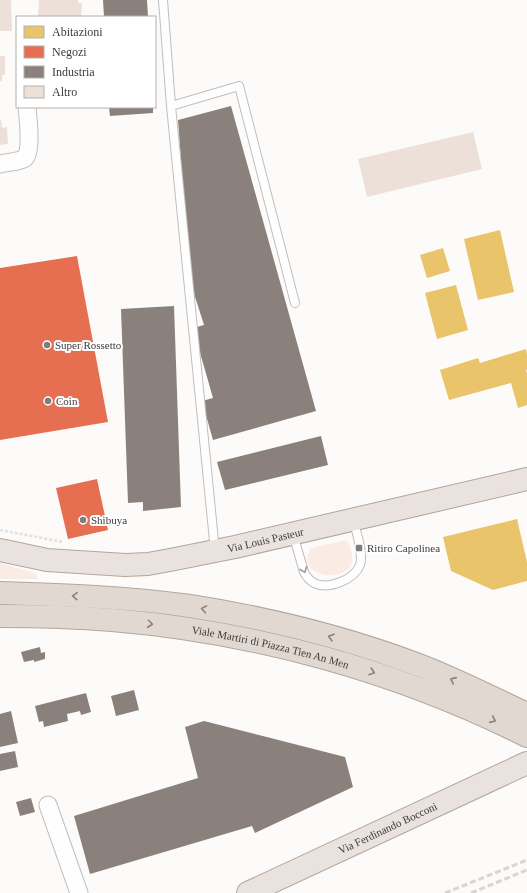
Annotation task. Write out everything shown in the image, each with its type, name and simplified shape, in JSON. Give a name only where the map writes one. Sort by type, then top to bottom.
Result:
[{"type":"highway","name":"Viale Martiri di Piazza Tien An Men","points":[[0,593],[114,598],[197,608],[268,621],[306,630],[417,665],[527,714]]},
{"type":"highway","name":"Viale Martiri di Piazza Tien An Men","points":[[0,616],[111,620],[151,624],[232,636],[306,653],[371,672],[460,706],[527,736]]},
{"type":"main road","name":"Via Louis Pasteur","points":[[0,550],[46,560],[125,565],[148,564],[215,551],[527,479]]},
{"type":"main road","name":"Via Ferdinando Bocconi","points":[[248,893],[527,763]]},
{"type":"street","points":[[0,164],[21,160],[27,156],[29,149],[27,108]]},
{"type":"street","points":[[48,805],[79,893]]},
{"type":"lane","points":[[163,0],[171,106],[215,551]]},
{"type":"lane","points":[[171,106],[239,86],[295,303]]},
{"type":"lane","points":[[293,533],[304,572],[307,577],[322,585],[337,583],[349,577],[360,565],[361,553],[353,519]]},
{"type":"path","points":[[0,530],[69,543]]},
{"type":"shaded area","points":[[346,540],[350,546],[352,554],[351,564],[345,571],[336,575],[326,575],[317,572],[310,567],[307,559],[311,548]]},
{"type":"shaded area","points":[[0,563],[35,573],[38,579],[0,579]]},
{"type":"building: Abitazioni","points":[[500,230],[514,292],[478,300],[464,239]]},
{"type":"building: Abitazioni","points":[[443,248],[450,271],[427,278],[420,255]]},
{"type":"building: Abitazioni","points":[[456,285],[468,330],[437,339],[425,293]]},
{"type":"building: Abitazioni","points":[[526,349],[527,405],[518,408],[511,383],[449,400],[440,370],[478,358],[480,363]]},
{"type":"building: Abitazioni","points":[[517,519],[527,562],[527,581],[493,590],[451,571],[443,537]]},
{"type":"building: Negozi","name":"Super Rossetto","points":[[77,256],[108,422],[0,440],[0,268]]},
{"type":"building: Negozi","points":[[97,479],[108,530],[68,539],[56,488]]},
{"type":"building: Industria","points":[[103,0],[147,0],[148,16],[104,16]]},
{"type":"building: Industria","points":[[231,106],[316,411],[213,440],[202,401],[213,398],[193,328],[204,325],[190,281],[178,120]]},
{"type":"building: Industria","points":[[109,108],[153,108],[153,113],[110,116]]},
{"type":"building: Industria","points":[[174,306],[181,507],[143,511],[143,502],[128,503],[121,309]]},
{"type":"building: Industria","points":[[321,436],[328,465],[225,490],[217,462]]},
{"type":"building: Industria","points":[[40,647],[41,653],[45,652],[45,659],[34,662],[34,660],[24,662],[21,652]]},
{"type":"building: Industria","points":[[134,690],[139,710],[116,716],[111,696]]},
{"type":"building: Industria","points":[[86,693],[91,712],[81,715],[80,711],[67,714],[68,721],[44,727],[43,721],[39,722],[35,706]]},
{"type":"building: Industria","points":[[11,711],[18,743],[0,747],[0,714]]},
{"type":"building: Industria","points":[[204,721],[345,757],[353,787],[255,833],[252,826],[90,874],[74,816],[198,778],[185,727]]},
{"type":"building: Industria","points":[[15,751],[18,767],[0,771],[0,754]]},
{"type":"building: Industria","points":[[31,798],[35,812],[20,816],[16,802]]},
{"type":"building: Altro","points":[[0,0],[11,0],[12,31],[0,31]]},
{"type":"building: Altro","points":[[39,0],[78,0],[78,3],[82,3],[81,16],[38,16]]},
{"type":"building: Altro","points":[[0,56],[5,56],[5,75],[2,75],[2,81],[0,81]]},
{"type":"building: Altro","points":[[0,120],[2,128],[7,127],[8,144],[0,145]]},
{"type":"building: Altro","points":[[473,132],[482,169],[367,197],[358,159]]},
{"type":"railway","points":[[445,893],[527,860]]},
{"type":"railway","points":[[471,893],[527,870]]},
{"type":"place","name":"Super Rossetto","points":[[47,345]]},
{"type":"place","name":"Coin","points":[[48,401]]},
{"type":"place","name":"Shibuya","points":[[83,520]]},
{"type":"place","name":"Ritiro Capolinea","points":[[359,548]]}]
